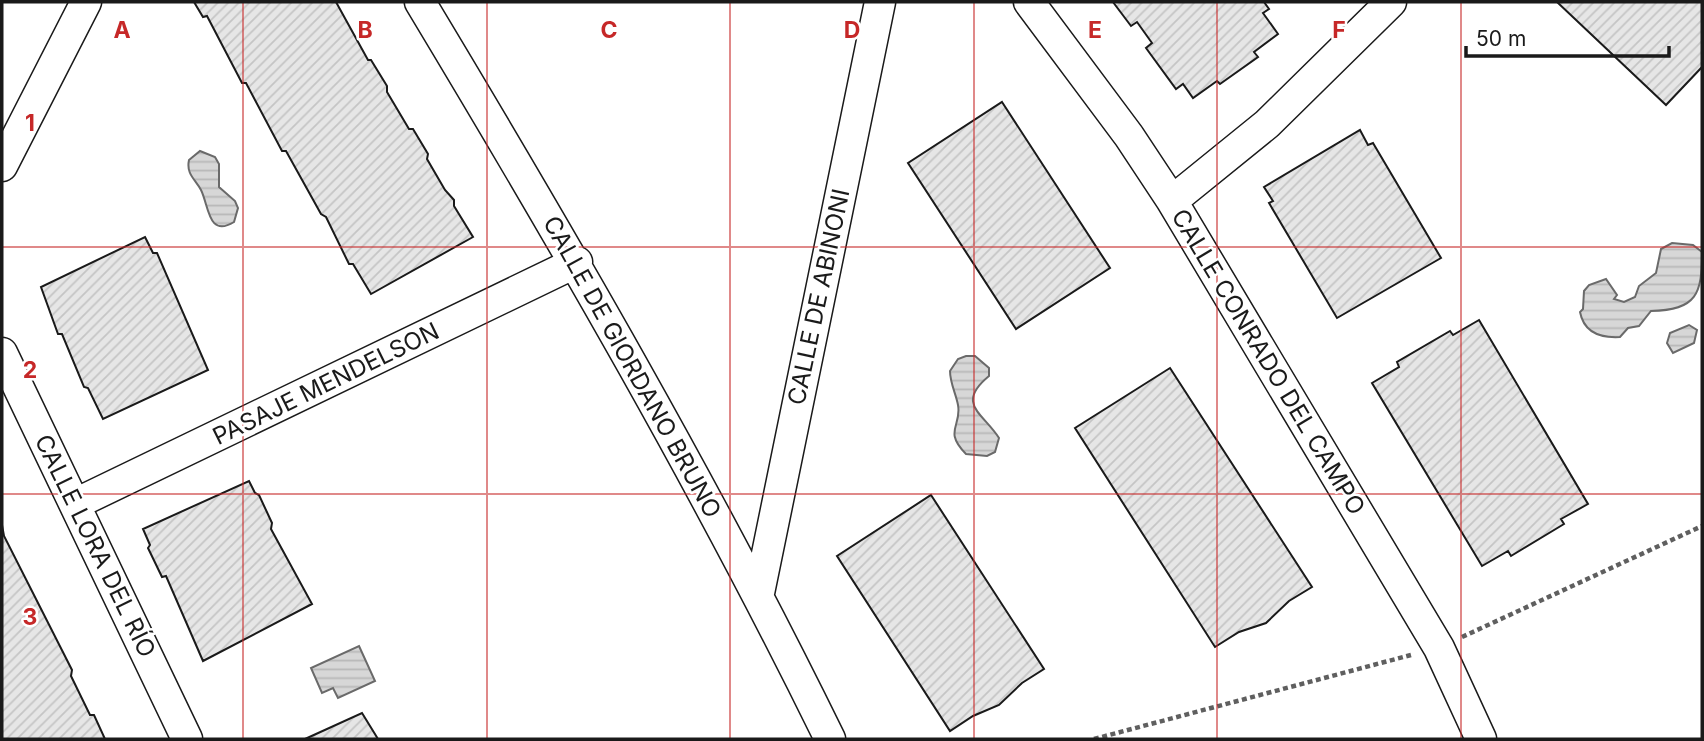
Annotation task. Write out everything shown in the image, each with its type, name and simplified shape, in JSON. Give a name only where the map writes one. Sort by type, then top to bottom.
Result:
[{"type":"street","points":[[2,166],[86,2]]},
{"type":"street","name":"CALLE DE GIORDANO BRUNO","points":[[420,2],[577,262],[758,593],[830,739]]},
{"type":"street","name":"CALLE DE ABINONI","points":[[758,593],[880,2]]},
{"type":"street","name":"CALLE CONRADO DEL CAMPO","points":[[1029,2],[1129,136],[1172,201],[1439,648],[1481,739]]},
{"type":"street","points":[[1172,201],[1267,124],[1391,2]]},
{"type":"street","name":"PASAJE MENDELSON","points":[[75,505],[577,262]]},
{"type":"street","name":"CALLE LORA DEL RÍO","points":[[2,353],[187,739]]},
{"type":"shaded area","points":[[200,151],[215,157],[219,164],[219,187],[235,201],[238,208],[234,222],[225,226],[214,223],[201,190],[190,173],[189,160]]},
{"type":"shaded area","points":[[1672,243],[1693,245],[1702,252],[1700,279],[1694,297],[1678,307],[1651,311],[1639,326],[1628,328],[1620,337],[1600,335],[1585,325],[1580,312],[1583,309],[1584,291],[1589,285],[1606,279],[1617,295],[1614,299],[1624,302],[1635,297],[1639,286],[1656,273],[1661,249]]},
{"type":"shaded area","points":[[1689,325],[1697,330],[1694,343],[1673,353],[1667,343],[1670,333]]},
{"type":"shaded area","points":[[975,356],[989,368],[989,376],[979,386],[973,401],[975,408],[999,438],[995,452],[987,456],[966,454],[954,434],[959,412],[950,371],[958,359]]},
{"type":"shaded area","points":[[359,646],[375,681],[338,698],[333,688],[322,693],[311,668]]},
{"type":"building","points":[[194,2],[336,2],[368,60],[371,60],[387,86],[387,92],[409,129],[413,129],[428,154],[427,159],[454,200],[454,206],[473,237],[371,294],[353,264],[349,264],[326,217],[321,214],[286,151],[282,151],[207,16],[203,17]]},
{"type":"building","points":[[1113,2],[1264,2],[1269,9],[1263,13],[1278,34],[1254,52],[1258,57],[1220,84],[1217,81],[1193,98],[1183,84],[1176,89],[1146,48],[1152,43],[1137,22],[1131,26]]},
{"type":"building","points":[[1557,2],[1702,2],[1702,67],[1666,105]]},
{"type":"building","points":[[1002,102],[1110,268],[1016,329],[908,163]]},
{"type":"building","points":[[1360,130],[1368,145],[1373,143],[1441,258],[1337,318],[1269,203],[1273,201],[1264,187]]},
{"type":"building","points":[[145,237],[153,253],[157,253],[208,370],[103,419],[88,388],[84,387],[62,334],[58,334],[41,287]]},
{"type":"building","points":[[1479,320],[1588,504],[1561,519],[1564,524],[1511,556],[1508,551],[1482,566],[1372,383],[1399,367],[1397,362],[1450,331],[1453,335]]},
{"type":"building","points":[[1170,368],[1312,587],[1289,601],[1266,623],[1239,632],[1215,647],[1075,428]]},
{"type":"building","points":[[249,481],[259,495],[272,523],[271,529],[312,604],[203,661],[166,576],[162,577],[148,548],[150,545],[143,529]]},
{"type":"building","points":[[931,495],[1044,669],[1022,683],[999,705],[973,716],[950,731],[837,556]]},
{"type":"building","points":[[2,525],[4,536],[72,670],[71,676],[105,739],[2,739]]},
{"type":"building","points":[[362,713],[378,739],[305,739]]}]
